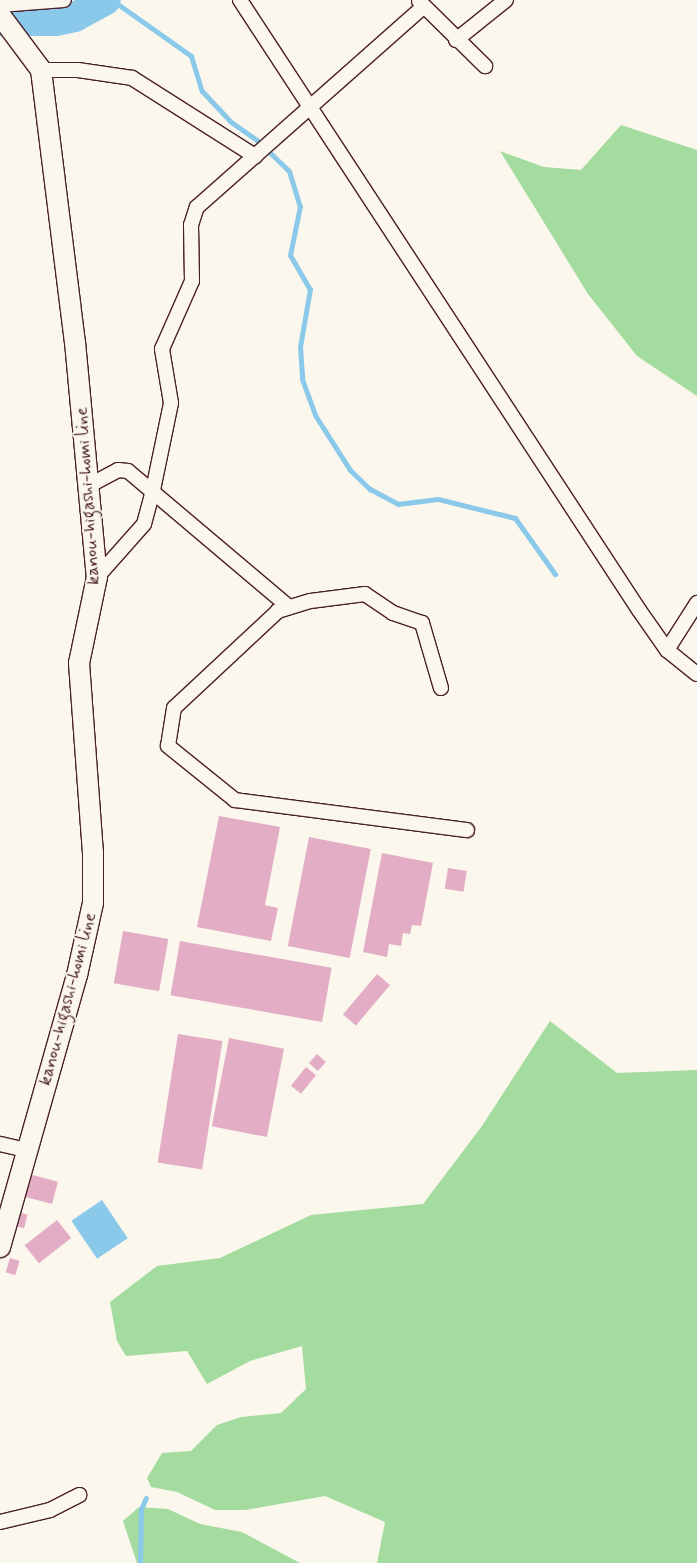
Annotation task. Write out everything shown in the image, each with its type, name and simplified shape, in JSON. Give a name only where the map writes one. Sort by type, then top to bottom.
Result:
[{"type":"main road","name":"kanou-higashi-homi line","points":[[0,1248],[77,975],[93,903],[93,852],[78,663],[97,577],[90,485],[41,70],[4,21]]},
{"type":"street","points":[[0,5],[64,0]]},
{"type":"street","points":[[240,0],[308,108],[667,650],[697,674]]},
{"type":"street","points":[[456,40],[506,0]]},
{"type":"street","points":[[97,577],[144,524],[171,403],[162,349],[192,281],[193,215],[197,207],[308,108],[421,3],[456,40],[485,66]]},
{"type":"street","points":[[41,70],[78,70],[132,78],[255,156]]},
{"type":"street","points":[[90,485],[118,470],[128,471],[153,490],[288,606]]},
{"type":"street","points":[[441,688],[422,623],[393,613],[365,594],[288,606],[278,611],[174,708],[168,746],[235,800],[467,830]]},
{"type":"street","points":[[667,650],[697,602]]},
{"type":"street","points":[[0,1144],[27,1150]]},
{"type":"street","points":[[0,1522],[50,1510],[79,1496]]},
{"type":"green space","points":[[621,125],[697,150],[697,396],[637,356],[588,294],[500,151],[544,167],[581,170]]},
{"type":"green space","points":[[550,1021],[617,1073],[697,1070],[697,1563],[377,1563],[385,1522],[325,1496],[245,1510],[215,1510],[177,1492],[151,1487],[147,1478],[162,1453],[191,1451],[217,1425],[241,1417],[281,1413],[306,1389],[302,1346],[250,1361],[207,1384],[187,1351],[126,1356],[117,1341],[110,1302],[157,1266],[220,1258],[311,1215],[423,1204],[482,1126]]},
{"type":"green space","points":[[139,1507],[168,1509],[200,1524],[242,1532],[300,1563],[137,1563],[123,1521]]},
{"type":"water","points":[[102,1200],[128,1238],[97,1259],[71,1221]]},
{"type":"building","points":[[219,816],[280,827],[265,905],[278,908],[271,941],[197,927]]},
{"type":"building","points":[[309,837],[371,849],[350,958],[288,946]]},
{"type":"building","points":[[382,853],[433,863],[421,926],[412,925],[410,934],[403,933],[401,946],[389,944],[387,957],[363,952]]},
{"type":"building","points":[[448,868],[467,871],[463,892],[445,889]]},
{"type":"building","points":[[123,931],[168,939],[159,991],[114,983]]},
{"type":"building","points":[[180,941],[332,968],[322,1022],[170,995]]},
{"type":"building","points":[[377,974],[390,985],[356,1026],[343,1015]]},
{"type":"building","points":[[178,1034],[222,1041],[202,1169],[158,1162]]},
{"type":"building","points":[[229,1038],[284,1049],[267,1137],[212,1126]]},
{"type":"building","points":[[317,1054],[326,1062],[318,1071],[309,1063]]},
{"type":"building","points":[[306,1067],[316,1075],[301,1094],[291,1086]]},
{"type":"building","points":[[29,1174],[58,1182],[52,1204],[23,1196]]},
{"type":"building","points":[[17,1212],[28,1215],[24,1228],[13,1226]]},
{"type":"building","points":[[57,1220],[71,1238],[39,1263],[25,1245]]},
{"type":"building","points":[[10,1258],[20,1261],[15,1275],[6,1272]]},
{"type":"waterway","points":[[0,21],[56,21],[75,17],[106,0]]},
{"type":"waterway","points":[[112,0],[191,56],[202,91],[231,122],[258,141],[289,171],[300,206],[290,255],[310,289],[300,347],[302,379],[315,415],[350,470],[370,489],[398,504],[438,499],[515,518],[555,574]]},
{"type":"waterway","points":[[140,1563],[141,1509],[146,1498]]}]
